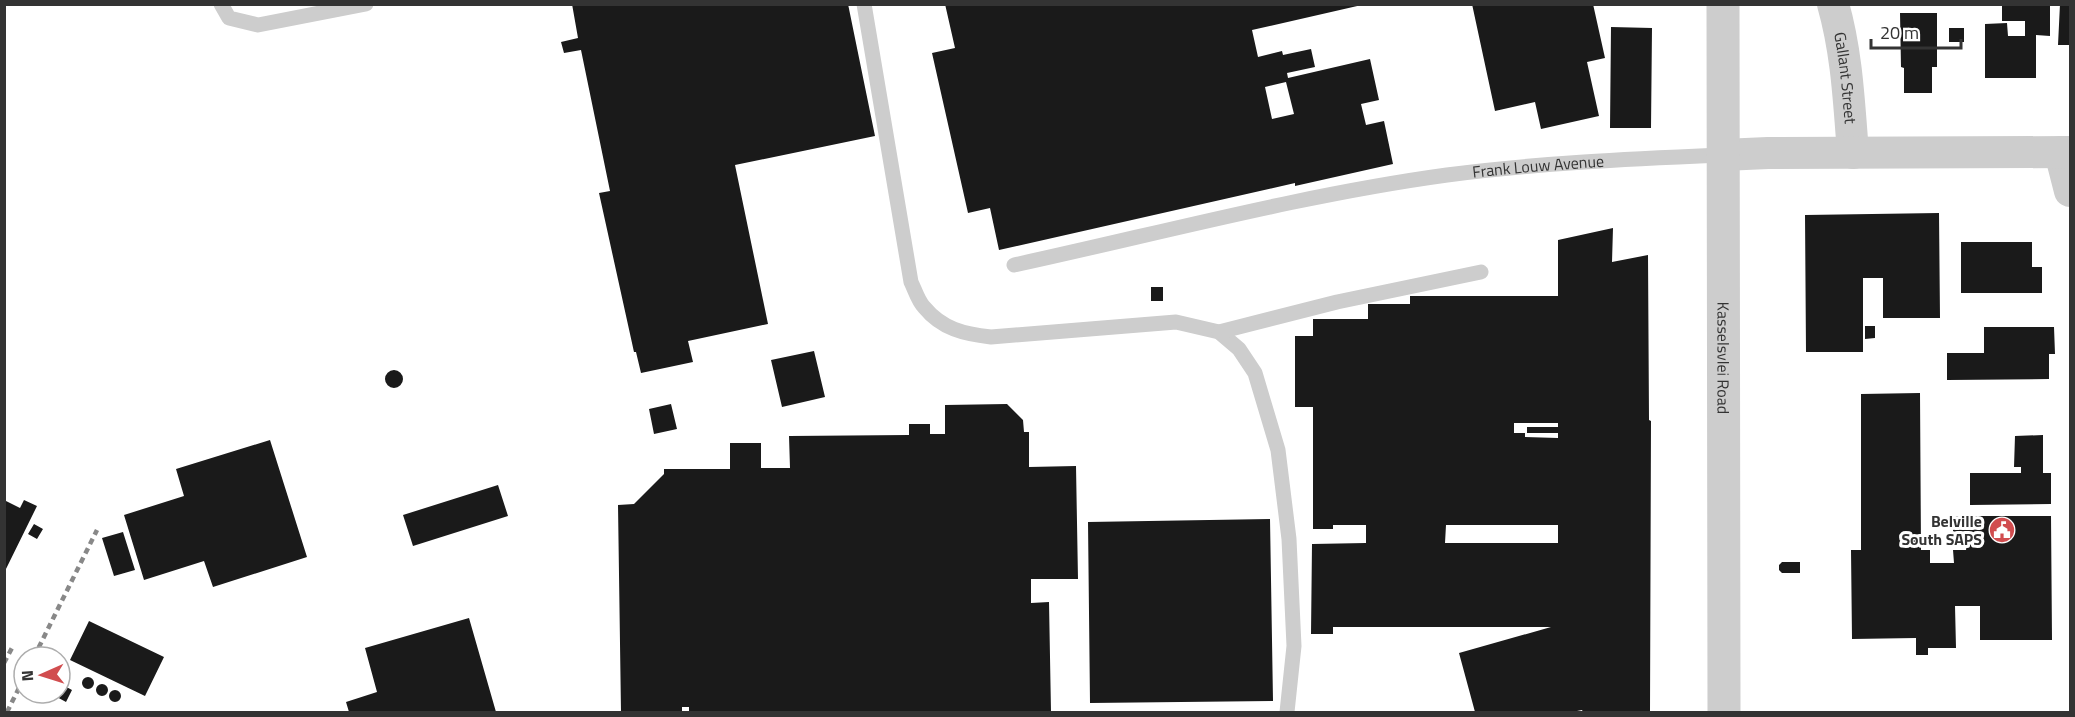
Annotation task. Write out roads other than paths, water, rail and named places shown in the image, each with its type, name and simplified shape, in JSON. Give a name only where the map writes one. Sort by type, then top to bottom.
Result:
[{"type":"street","name":"Kasselsvlei Road","points":[[1723,4],[1724,712]]},
{"type":"street","name":"Gallant Street","points":[[1833,4],[1846,66],[1852,153]]},
{"type":"street","name":"Frank Louw Avenue","points":[[1723,155],[2065,152]]},
{"type":"street","points":[[2065,152],[2070,191]]},
{"type":"lane","points":[[220,4],[229,18],[258,25],[366,4]]},
{"type":"lane","points":[[864,4],[911,282],[922,306],[943,325],[965,334],[991,337],[1176,322],[1219,332],[1239,349],[1255,374],[1278,450],[1290,539],[1294,646],[1287,712]]},
{"type":"lane","name":"Frank Louw Avenue","points":[[1014,265],[1321,197],[1446,176],[1581,161],[1723,155]]},
{"type":"lane","points":[[1219,332],[1337,302],[1481,272]]},
{"type":"railway","points":[[40,645],[97,530]]},
{"type":"railway","points":[[4,663],[12,648]]},
{"type":"railway","points":[[7,712],[12,702]]},
{"type":"place","name":"Belville South SAPS","points":[[2002,530]]}]
